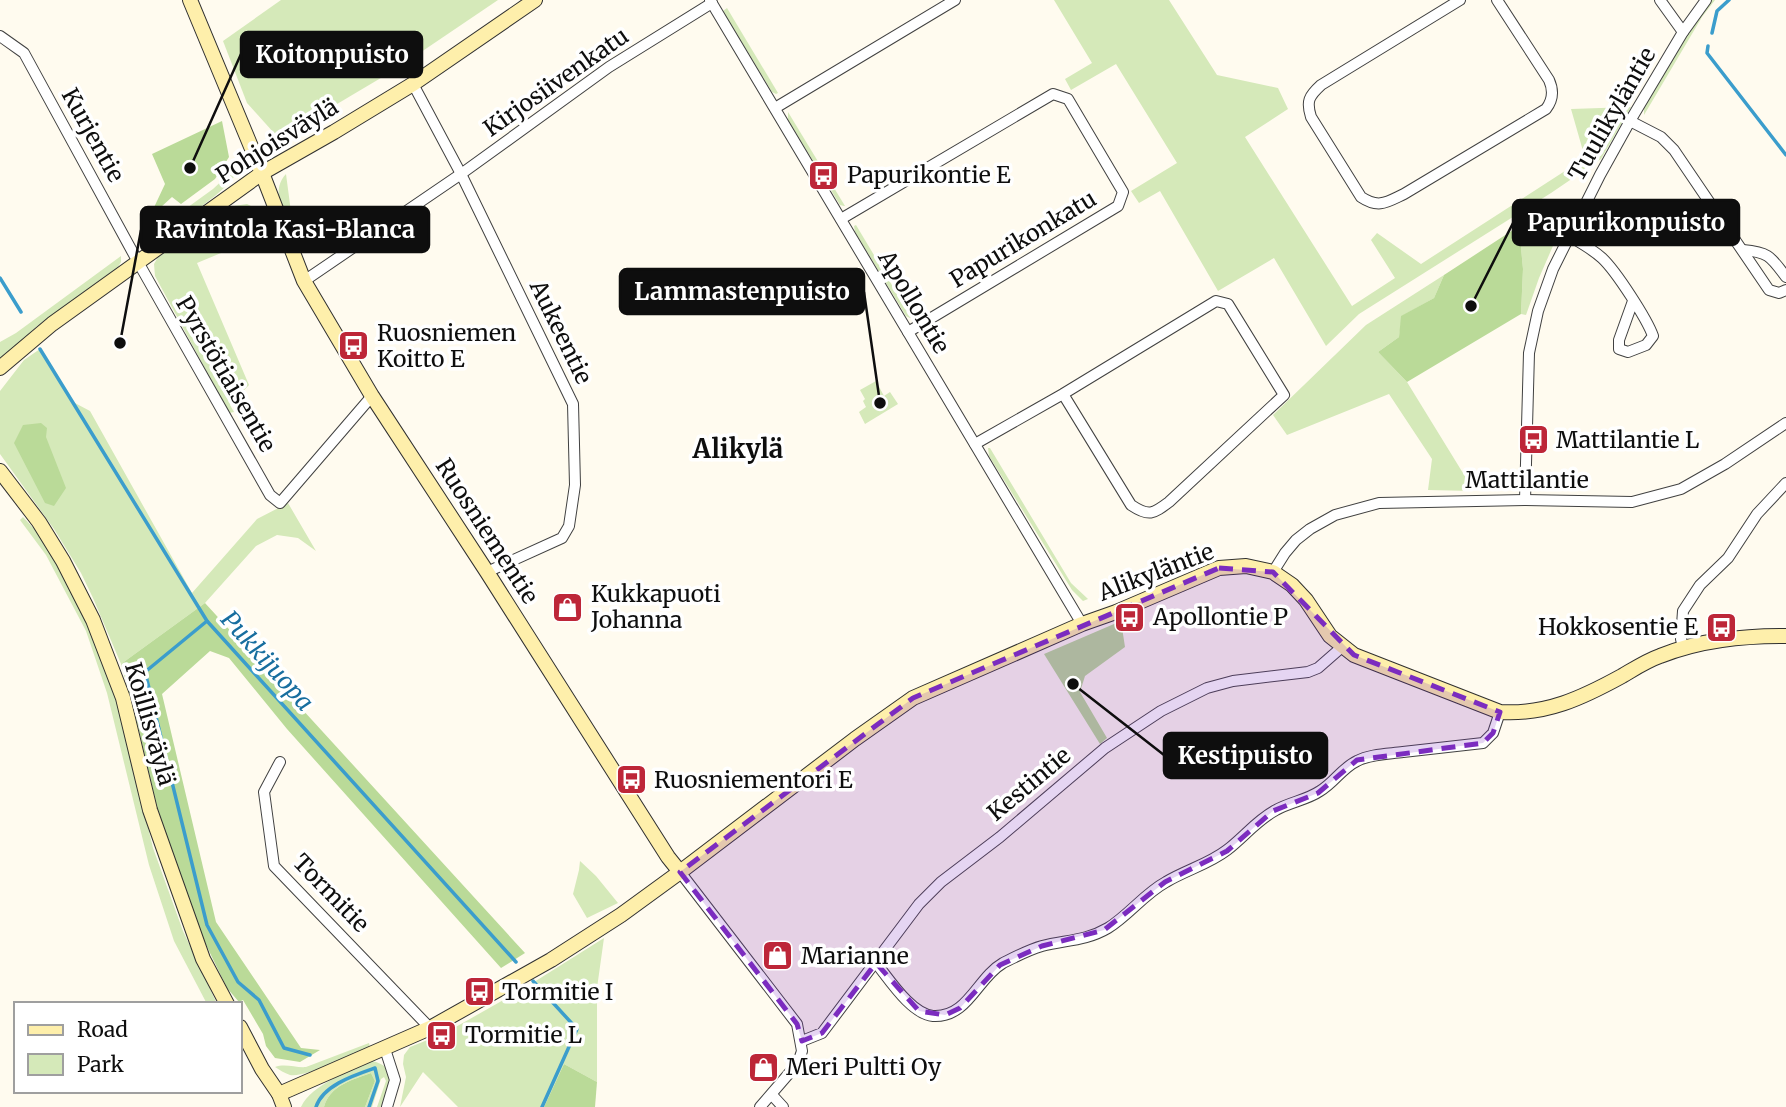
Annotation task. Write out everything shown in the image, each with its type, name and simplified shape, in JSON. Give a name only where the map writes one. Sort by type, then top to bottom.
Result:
[{"type":"street","name":"Ruosniementie","points":[[190,0],[304,281],[372,396],[680,872]]},
{"type":"street","name":"Pohjoisväylä","points":[[0,368],[52,324],[262,173],[413,84],[534,0]]},
{"type":"street","points":[[775,108],[955,0]]},
{"type":"street","points":[[1460,0],[1310,94],[1308,107],[1311,117],[1361,197],[1369,202],[1381,205],[1405,194],[1546,109],[1550,103],[1553,87],[1497,0]]},
{"type":"street","points":[[1660,0],[1683,32]]},
{"type":"street","name":"Tuulikyläntie","points":[[1525,500],[1528,352],[1553,269],[1630,121],[1683,32],[1706,0]]},
{"type":"street","name":"Apollontie","points":[[711,2],[1082,624]]},
{"type":"street","name":"Kirjosiivenkatu","points":[[304,281],[461,174],[609,67],[711,2]]},
{"type":"street","name":"Kurjentie","points":[[0,37],[24,53],[138,262]]},
{"type":"street","name":"Aukeentie","points":[[413,84],[461,174],[573,404],[575,485],[569,526],[562,538],[487,572]]},
{"type":"street","name":"Papurikonkatu","points":[[842,219],[1053,94],[1068,99],[1116,180],[1123,192],[1118,206],[908,332]]},
{"type":"street","points":[[1630,121],[1661,138],[1674,150],[1769,289],[1779,293],[1786,290]]},
{"type":"street","points":[[1569,236],[1604,260],[1633,301],[1649,324],[1653,336],[1646,345],[1628,352],[1619,349],[1619,340],[1633,301]]},
{"type":"street","points":[[1743,250],[1758,251],[1771,257],[1786,277]]},
{"type":"street","name":"Pyrstötiaisentie","points":[[138,262],[270,495],[280,503],[372,396]]},
{"type":"street","points":[[975,444],[1216,301],[1228,304],[1284,395],[1169,502],[1155,513],[1142,513],[1131,505],[1063,394]]},
{"type":"street","name":"Pohjoisväylä","points":[[0,379],[16,356]]},
{"type":"street","name":"Mattilantie","points":[[1273,572],[1296,540],[1310,528],[1335,515],[1379,503],[1525,500],[1632,502],[1681,489],[1725,464],[1786,423]]},
{"type":"street","name":"Koillisväylä","points":[[0,471],[39,522],[63,561],[93,620],[123,698],[150,810],[203,959],[226,1002]]},
{"type":"street","points":[[1683,647],[1683,611],[1700,585],[1728,558],[1757,514],[1781,496],[1786,483]]},
{"type":"street","name":"Alikyläntie","points":[[680,872],[913,698],[1219,568],[1246,566],[1273,572],[1292,585],[1306,600],[1330,636],[1354,655],[1500,712],[1544,710],[1574,700],[1656,657],[1683,647],[1726,638],[1786,636]]},
{"type":"street","name":"Kestintie","points":[[802,1041],[822,1033],[919,904],[1105,748],[1161,711],[1207,688],[1233,681],[1308,672],[1318,668],[1342,647]]},
{"type":"street","points":[[876,963],[899,993],[919,1011],[932,1016],[945,1015],[960,1008],[984,979],[1000,965],[1042,946],[1076,941],[1104,930],[1123,919],[1165,882],[1227,851],[1273,811],[1318,793],[1357,760],[1377,755],[1483,743],[1493,733],[1500,712]]},
{"type":"street","name":"Tormitie","points":[[280,762],[264,792],[275,866],[430,1028]]},
{"type":"street","points":[[242,1031],[281,1100],[430,1028],[551,960],[621,915],[680,872],[797,1024],[802,1041],[798,1063],[760,1107]]},
{"type":"street","points":[[385,1049],[396,1080],[387,1107]]},
{"type":"street","points":[[772,1095],[783,1107]]},
{"type":"highlighted area","points":[[1219,568],[1273,572],[1354,655],[1500,712],[1493,733],[1483,743],[1357,760],[1318,793],[1273,811],[1227,851],[1165,882],[1104,930],[1042,946],[1000,965],[960,1008],[945,1015],[919,1011],[876,963],[822,1033],[802,1041],[797,1024],[680,872],[913,698]]},
{"type":"green space","points":[[281,0],[498,0],[396,69],[282,134],[274,133],[247,103],[223,41]]},
{"type":"green space","points":[[1054,0],[1169,0],[1217,75],[1278,88],[1288,109],[1245,137],[1352,306],[1395,278],[1371,240],[1377,233],[1421,264],[1585,158],[1571,109],[1631,107],[1601,159],[1359,314],[1326,346],[1274,258],[1218,291],[1160,191],[1139,203],[1131,191],[1177,163],[1116,64],[1071,90],[1065,79],[1092,63]]},
{"type":"green space","points":[[1710,0],[1715,0],[1702,17],[1644,115],[1644,107],[1682,41]]},
{"type":"green space","points":[[727,8],[778,93],[772,92],[723,11]]},
{"type":"green space","points":[[788,112],[845,206],[840,205],[788,120]]},
{"type":"green space","points":[[222,121],[229,157],[215,179],[181,204],[172,197],[149,218],[165,184],[152,154]]},
{"type":"green space","points":[[241,163],[228,184],[202,206],[151,241],[144,239],[213,189]]},
{"type":"green space","points":[[286,174],[291,212],[288,224],[279,192],[279,186]]},
{"type":"green space","points":[[247,204],[263,215],[275,241],[250,241],[197,263],[249,385],[230,405],[234,412],[229,413],[155,276],[154,264],[158,257],[234,206]]},
{"type":"green space","points":[[1549,208],[1565,213],[1566,216],[1526,315],[1521,314],[1523,269],[1520,237],[1534,220],[1533,217]]},
{"type":"green space","points":[[1533,217],[1520,237],[1523,269],[1521,314],[1407,382],[1378,352],[1399,337],[1401,316],[1434,298],[1444,275]]},
{"type":"green space","points":[[856,225],[910,318],[906,316],[855,232]]},
{"type":"green space","points":[[121,256],[118,267],[36,327],[0,362],[0,342]]},
{"type":"green space","points":[[1444,275],[1434,298],[1402,316],[1399,337],[1378,352],[1407,382],[1474,491],[1428,490],[1432,459],[1389,394],[1287,435],[1273,415],[1366,325]]},
{"type":"green space","points":[[40,349],[73,402],[90,411],[192,593],[257,519],[288,503],[316,551],[298,538],[277,535],[256,546],[205,603],[121,664],[81,573],[54,529],[0,454],[0,391],[24,360]]},
{"type":"green space","points":[[876,381],[884,396],[890,392],[898,404],[865,424],[859,412],[866,407],[860,390]]},
{"type":"green space","points":[[41,423],[47,428],[46,437],[66,488],[54,506],[45,503],[14,443],[23,425]]},
{"type":"green space","points":[[988,448],[1071,583],[1088,599],[1083,601],[1072,590],[989,456]]},
{"type":"green space","points":[[23,517],[54,555],[90,624],[120,711],[153,848],[183,931],[216,1002],[206,1002],[174,941],[149,865],[107,693],[86,631],[46,555],[20,520]]},
{"type":"green space","points":[[205,603],[525,953],[501,968],[287,729],[229,658],[210,651],[162,694],[216,922],[301,1048],[320,1050],[300,1062],[275,1058],[243,1000],[239,1002],[227,988],[194,920],[160,820],[121,664]]},
{"type":"green space","points":[[1121,621],[1125,647],[1085,676],[1080,692],[1107,738],[1100,744],[1044,654]]},
{"type":"green space","points":[[580,861],[618,903],[587,918],[573,894]]},
{"type":"green space","points":[[604,938],[597,988],[597,1082],[564,1064],[544,1107],[458,1107],[423,1072],[400,1107],[406,1077],[404,1055],[410,1047],[445,1033],[523,989]]},
{"type":"green space","points":[[369,1043],[370,1047],[307,1073],[290,1075],[275,1067],[306,1067]]},
{"type":"green space","points":[[372,1061],[381,1064],[389,1073],[389,1086],[381,1107],[377,1107],[386,1081],[384,1077],[372,1107],[365,1107],[375,1081],[371,1073],[336,1088],[324,1107],[301,1107],[322,1085]]},
{"type":"green space","points":[[564,1064],[597,1082],[595,1107],[544,1107]]},
{"type":"green space","points":[[371,1073],[375,1081],[365,1107],[324,1107],[336,1088]]},
{"type":"waterway","points":[[1712,33],[1717,11],[1729,0]]},
{"type":"waterway","points":[[1708,46],[1707,53],[1786,155]]},
{"type":"waterway","name":"Pukkijuopa","points":[[0,278],[21,312]]},
{"type":"waterway","name":"Pukkijuopa","points":[[40,349],[207,621],[516,962]]},
{"type":"waterway","points":[[207,621],[145,672],[207,925],[238,982],[259,1000],[284,1048],[310,1055]]},
{"type":"waterway","name":"Pukkijuopa","points":[[533,981],[577,1029],[542,1107]]},
{"type":"waterway","points":[[316,1107],[332,1087],[375,1068],[378,1081],[369,1107]]},
{"type":"place","name":"Koitonpuisto","points":[[190,168]]},
{"type":"place","name":"Papurikontie E","points":[[824,175]]},
{"type":"place","name":"Papurikonpuisto","points":[[1471,306]]},
{"type":"place","name":"Ravintola Kasi-Blanca","points":[[120,343]]},
{"type":"place","name":"Ruosniemen Koitto E","points":[[354,346]]},
{"type":"place","name":"Lammastenpuisto","points":[[880,403]]},
{"type":"place","name":"Mattilantie L","points":[[1533,440]]},
{"type":"place","name":"Kukkapuoti Johanna","points":[[568,607]]},
{"type":"place","name":"Apollontie P","points":[[1130,617]]},
{"type":"place","name":"Hokkosentie E","points":[[1721,627]]},
{"type":"place","name":"Kestipuisto","points":[[1073,684]]},
{"type":"place","name":"Ruosniementori E","points":[[631,780]]},
{"type":"place","name":"Marianne","points":[[778,956]]},
{"type":"place","name":"Tormitie I","points":[[479,992]]},
{"type":"place","name":"Tormitie L","points":[[442,1035]]},
{"type":"place","name":"Meri Pultti Oy","points":[[763,1067]]},
{"type":"district","name":"Alikylä","points":[[738,449]]}]
